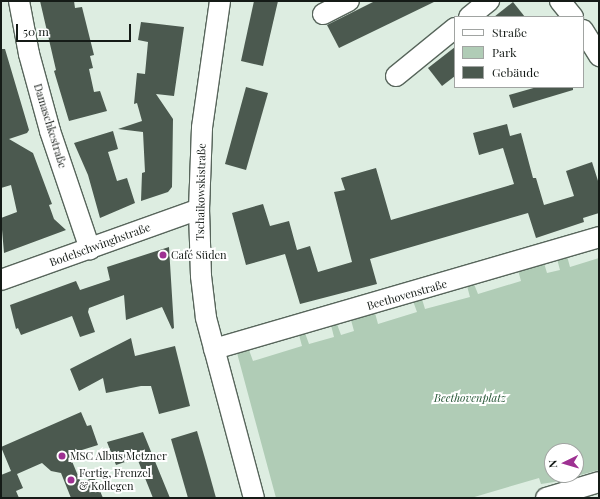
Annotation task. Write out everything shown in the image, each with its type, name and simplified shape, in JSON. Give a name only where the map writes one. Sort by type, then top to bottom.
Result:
[{"type":"street","name":"Damaschkestraße","points":[[19,1],[29,54],[50,131],[90,249]]},
{"type":"street","name":"Tschaikowskistraße","points":[[220,1],[202,128],[199,209],[201,276],[206,318],[254,498]]},
{"type":"street","points":[[323,14],[349,1]]},
{"type":"street","points":[[470,16],[489,1]]},
{"type":"street","points":[[560,1],[572,16]]},
{"type":"street","points":[[396,76],[454,29]]},
{"type":"street","points":[[584,32],[599,56]]},
{"type":"street","name":"Bodelschwinghstraße","points":[[1,280],[199,209]]},
{"type":"street","name":"Beethovenstraße","points":[[214,349],[599,238]]},
{"type":"street","points":[[546,498],[599,482]]},
{"type":"green space","name":"Beethovenplatz","points":[[567,256],[570,267],[599,258],[599,470],[584,474],[584,443],[544,443],[544,483],[548,483],[541,484],[539,478],[471,498],[276,498],[237,353],[249,350],[253,361],[302,346],[299,335],[305,333],[309,344],[334,337],[331,325],[337,324],[341,335],[354,331],[351,320],[375,313],[378,324],[417,312],[413,301],[422,299],[425,309],[470,297],[467,286],[474,284],[478,294],[521,281],[518,270],[544,263],[547,273],[560,270],[557,259]]},
{"type":"building","points":[[40,1],[74,1],[75,8],[82,7],[94,55],[90,56],[93,68],[89,69],[94,92],[100,91],[107,111],[69,121],[54,71],[56,70]]},
{"type":"building","points":[[254,1],[278,1],[263,66],[241,61]]},
{"type":"building","points":[[375,1],[436,1],[339,48],[327,25]]},
{"type":"building","points":[[513,2],[524,16],[495,16]]},
{"type":"building","points":[[141,22],[184,27],[174,96],[156,94],[173,119],[172,187],[168,192],[141,201],[142,173],[145,172],[143,132],[118,129],[142,121],[137,103],[134,104],[137,73],[145,74],[148,42],[138,40]]},
{"type":"building","points":[[454,48],[454,77],[442,86],[428,68]]},
{"type":"building","points":[[1,49],[5,49],[29,130],[27,133],[9,139],[33,153],[52,204],[49,205],[54,219],[66,230],[4,253],[1,218],[17,212],[11,185],[1,188]]},
{"type":"building","points":[[246,87],[268,93],[246,170],[225,164]]},
{"type":"building","points":[[534,88],[573,88],[573,90],[513,108],[509,95]]},
{"type":"building","points":[[507,124],[510,136],[521,133],[533,178],[536,178],[544,205],[574,196],[566,171],[592,162],[599,184],[599,213],[583,218],[584,222],[536,238],[528,213],[370,259],[377,284],[300,304],[285,254],[246,265],[232,213],[263,204],[270,226],[289,221],[297,250],[310,246],[318,272],[352,262],[334,192],[345,190],[341,178],[376,168],[391,220],[514,184],[503,148],[479,155],[473,133]]},
{"type":"building","points":[[113,131],[118,149],[108,152],[117,181],[127,178],[135,203],[100,218],[88,175],[74,143]]},
{"type":"building","points":[[169,247],[174,328],[172,329],[162,307],[126,320],[124,295],[89,308],[88,312],[95,332],[80,337],[72,316],[21,335],[18,328],[16,329],[10,305],[76,281],[80,290],[110,280],[107,267]]},
{"type":"building","points":[[131,338],[135,356],[175,346],[190,406],[159,414],[151,386],[141,386],[106,393],[103,378],[79,391],[70,369]]},
{"type":"building","points":[[81,412],[87,426],[91,425],[98,445],[69,454],[81,483],[94,477],[103,498],[71,498],[61,473],[51,471],[42,463],[17,474],[23,488],[16,491],[19,498],[1,498],[1,475],[11,471],[1,447]]},
{"type":"building","points":[[197,431],[216,498],[188,498],[171,439]]},
{"type":"building","points":[[143,432],[170,498],[153,498],[137,458],[116,465],[107,442]]},
{"type":"place","name":"Café Süden","points":[[163,255]]},
{"type":"place","name":"MSC Albus Metzner","points":[[62,456]]},
{"type":"place","name":"Fertig, Frenzel & Kollegen","points":[[71,480]]}]
